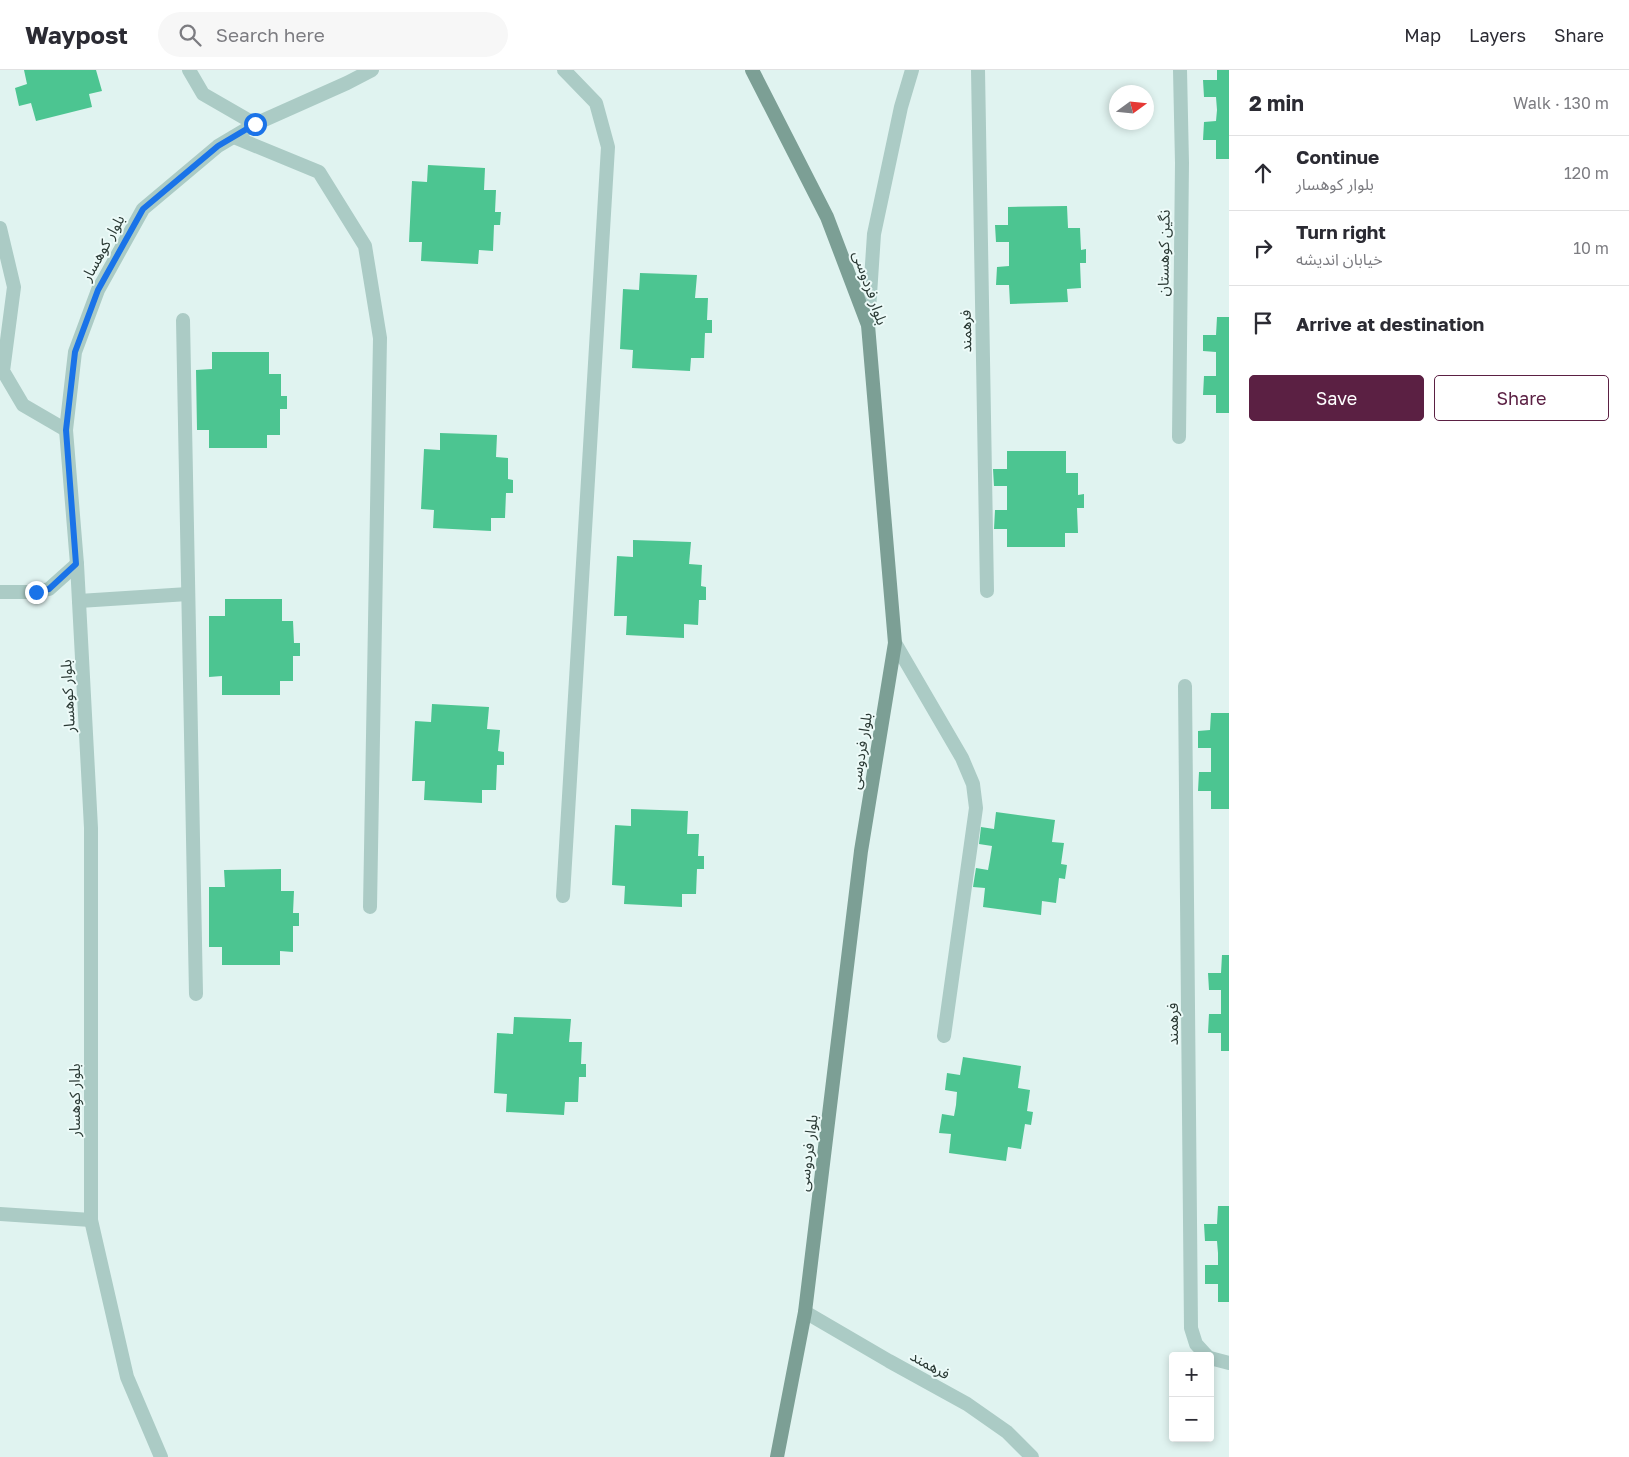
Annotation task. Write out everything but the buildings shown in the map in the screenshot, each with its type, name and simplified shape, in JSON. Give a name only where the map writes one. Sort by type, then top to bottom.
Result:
[{"type":"main road","name":"بلوار فردوسی","points":[[752,70],[827,217],[868,324],[895,644],[861,851],[805,1312],[777,1457]]},
{"type":"street","points":[[189,70],[203,94],[255,124]]},
{"type":"street","name":"بلوار کوهسار","points":[[160,1457],[127,1377],[91,1220],[91,828],[79,601],[66,430],[75,352],[98,290],[143,209],[218,146],[255,124],[372,70]]},
{"type":"street","points":[[563,896],[608,147],[596,103],[564,70]]},
{"type":"street","points":[[868,324],[874,234],[901,107],[912,70]]},
{"type":"street","name":"فرهمند","points":[[978,70],[987,591]]},
{"type":"street","name":"نگین کوهستان","points":[[1179,437],[1182,163],[1180,70]]},
{"type":"street","points":[[234,137],[319,172],[366,246],[380,338],[370,907]]},
{"type":"street","points":[[0,228],[14,287],[3,371],[23,405],[66,430]]},
{"type":"street","points":[[183,320],[196,994]]},
{"type":"street","points":[[0,592],[36,592],[49,589],[76,564]]},
{"type":"street","points":[[79,601],[188,594]]},
{"type":"street","points":[[895,644],[962,758],[974,784],[976,808],[944,1036]]},
{"type":"street","name":"فرهمند","points":[[1185,686],[1191,1328],[1196,1344],[1203,1352]]},
{"type":"street","points":[[0,1214],[91,1220]]},
{"type":"street","name":"فرهمند","points":[[805,1312],[889,1362],[967,1404],[1007,1432],[1032,1457]]},
{"type":"street","points":[[1214,1359],[1229,1363]]},
{"type":"route","points":[[36,592],[49,589],[76,564],[66,430],[75,352],[98,290],[143,209],[218,146],[255,124]]}]
